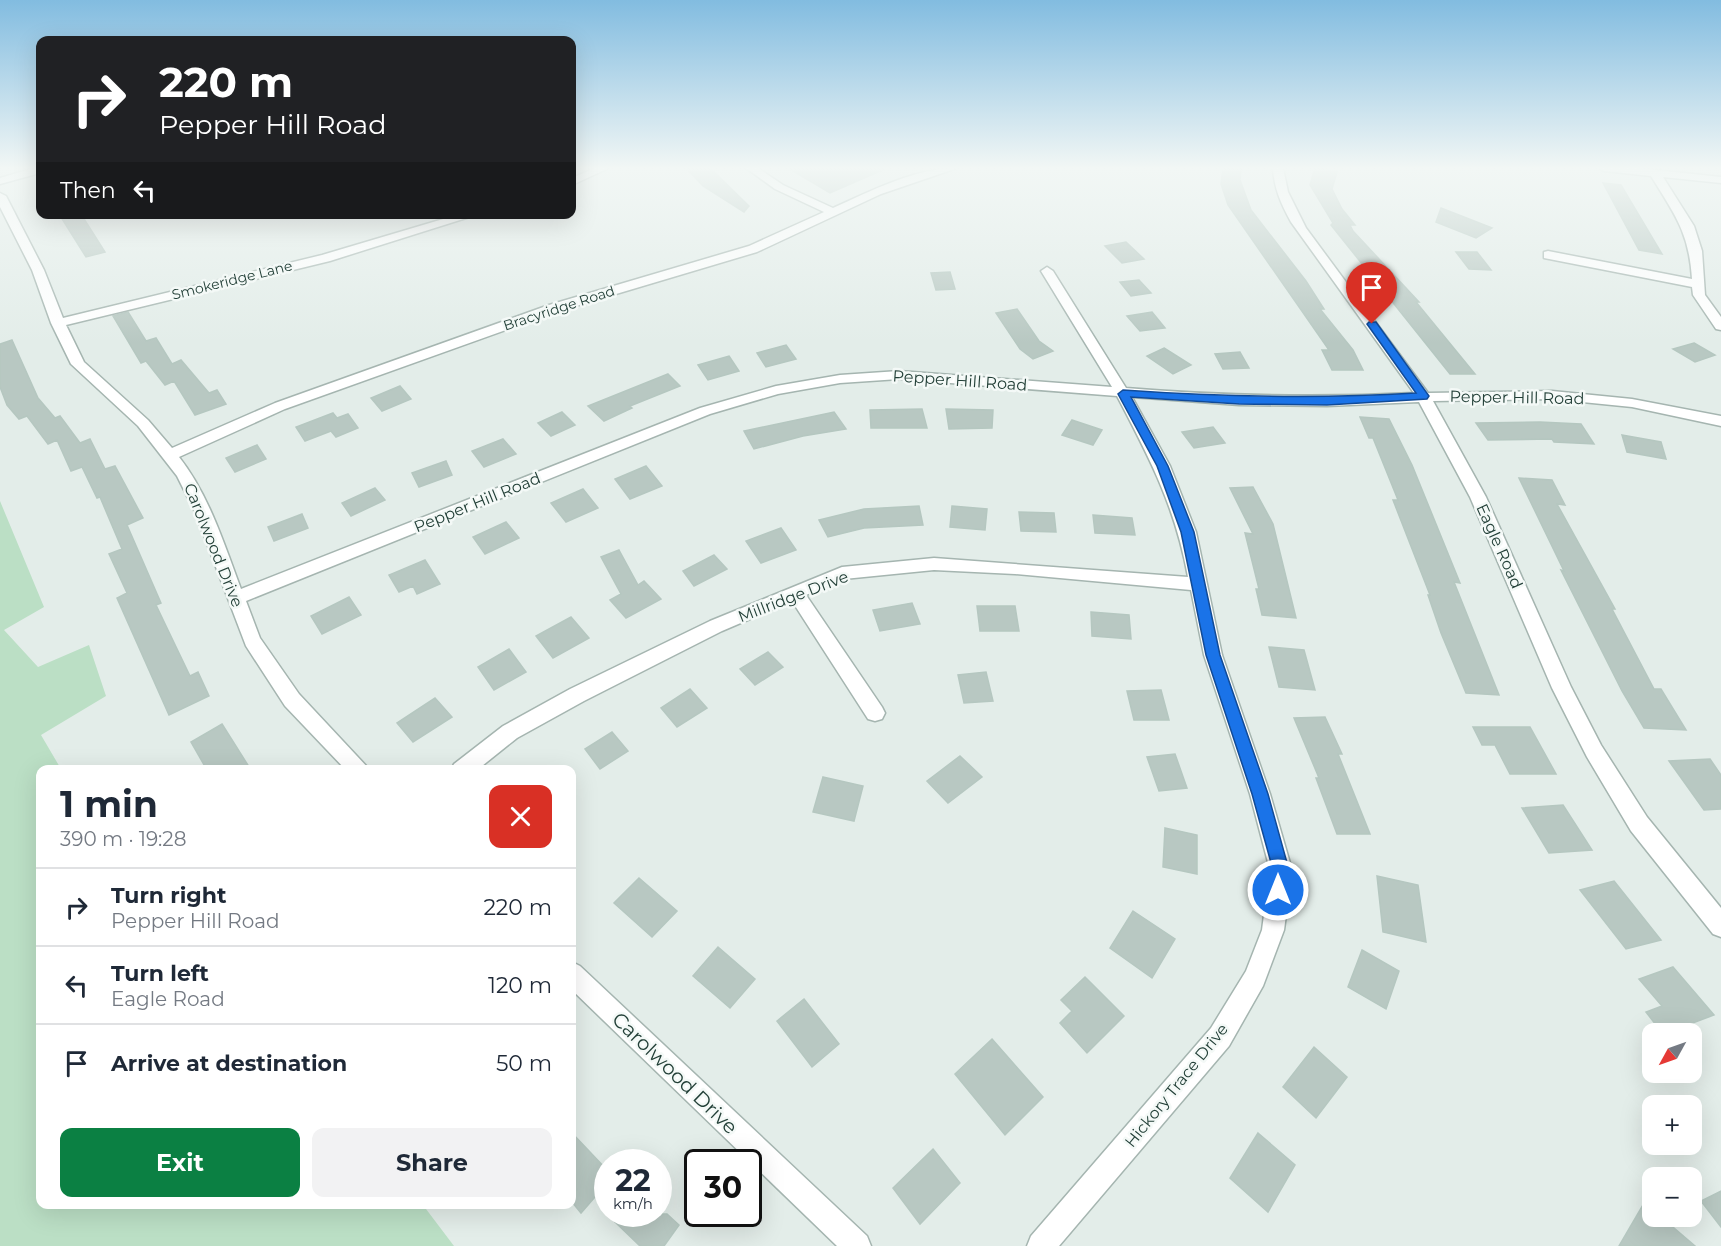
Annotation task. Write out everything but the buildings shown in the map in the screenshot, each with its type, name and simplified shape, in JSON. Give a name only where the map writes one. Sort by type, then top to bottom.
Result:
[{"type":"street","name":"Carolwood Drive","points":[[15,226],[38,270],[58,323],[78,364],[142,423],[184,474],[203,512],[252,641],[292,700],[355,765]]},
{"type":"street","name":"Smokeridge Lane","points":[[58,323],[326,258],[433,226]]},
{"type":"street","name":"Bracyridge Road","points":[[168,456],[280,406],[554,308],[753,249],[803,226]]},
{"type":"street","name":"Eagle Road","points":[[1298,226],[1424,396],[1478,497],[1562,688],[1594,751],[1639,824],[1721,926]]},
{"type":"street","points":[[1688,226],[1696,251],[1696,284],[1699,295],[1721,326]]},
{"type":"street","points":[[1548,255],[1696,284]]},
{"type":"street","name":"Hickory Trace Drive","points":[[1041,1246],[1220,1037],[1255,978],[1273,930],[1281,870],[1260,794],[1213,655],[1188,532],[1162,466],[1123,394],[1047,271]]},
{"type":"street","name":"Pepper Hill Road","points":[[235,598],[705,411],[776,390],[840,380],[899,375],[1123,394],[1250,401],[1327,402],[1485,394],[1552,395],[1632,404],[1721,421]]},
{"type":"street","name":"Millridge Drive","points":[[467,765],[510,732],[577,695],[716,626],[842,573],[934,564],[1015,568],[1199,584]]},
{"type":"street","points":[[795,592],[875,713]]},
{"type":"street","name":"Carolwood Drive","points":[[576,978],[857,1246]]},
{"type":"green space","points":[[0,501],[44,607],[4,630],[38,667],[89,645],[106,696],[41,735],[59,765],[36,765],[36,1209],[426,1209],[454,1246],[0,1246]]},
{"type":"route","points":[[1278,890],[1281,870],[1260,794],[1213,655],[1188,532],[1162,466],[1123,394],[1239,401],[1327,402],[1424,396],[1372,324]]}]
